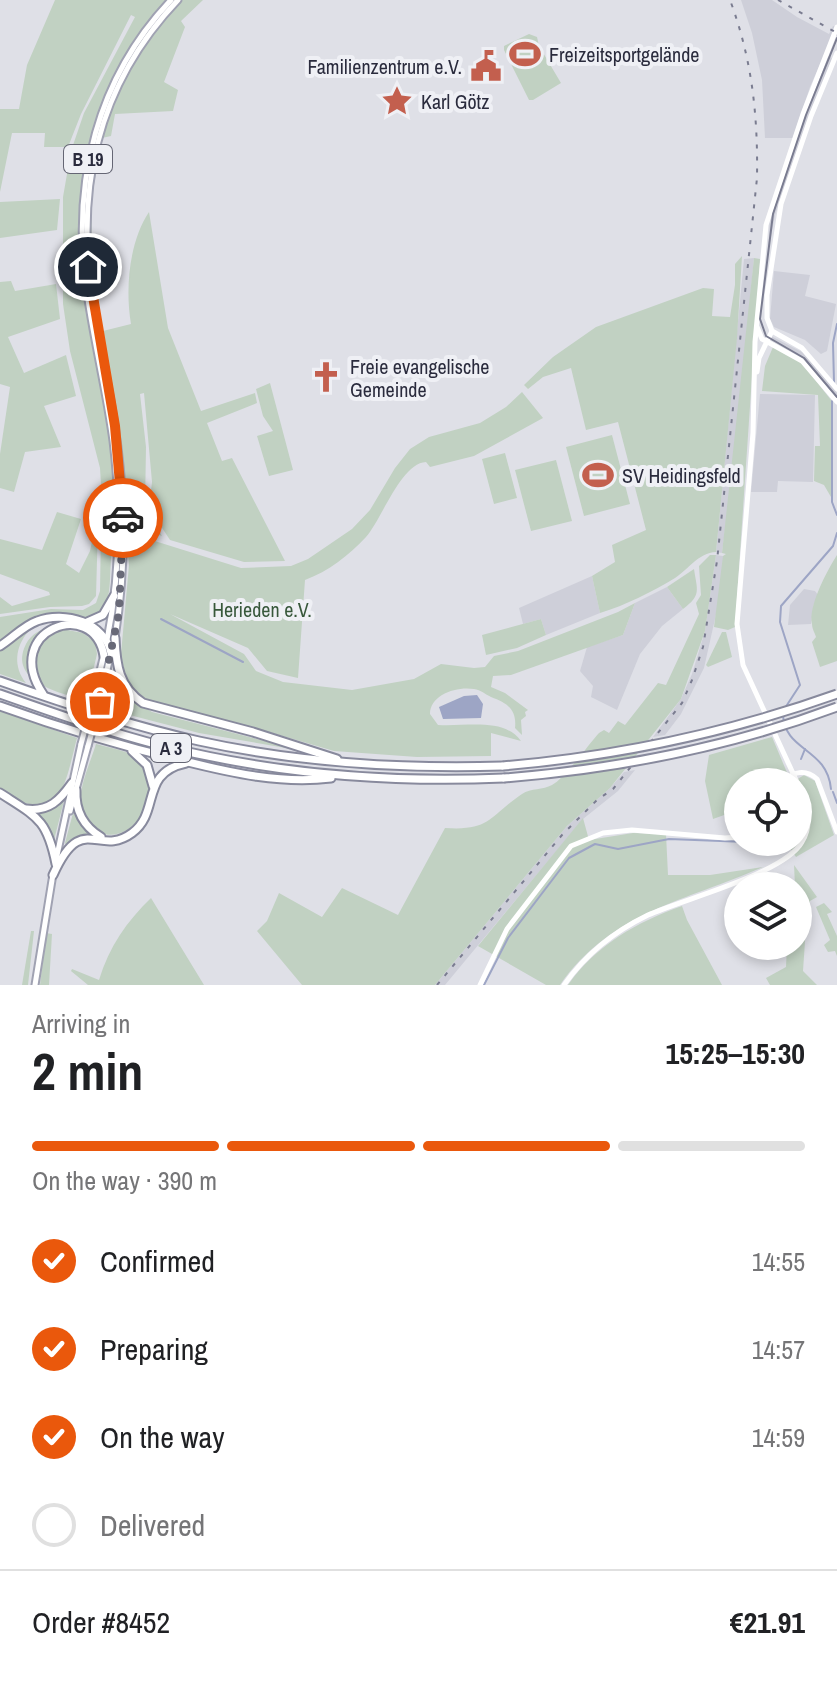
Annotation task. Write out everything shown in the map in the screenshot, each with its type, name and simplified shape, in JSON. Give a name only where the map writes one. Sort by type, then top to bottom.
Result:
[{"type":"highway","points":[[84,626],[100,618],[114,596]]},
{"type":"highway","points":[[0,646],[27,626],[43,619],[61,618],[84,626],[107,654]]},
{"type":"highway","points":[[26,638],[37,629],[51,624],[95,627],[111,638],[121,678],[130,692],[143,703],[253,732],[351,763]]},
{"type":"highway","points":[[107,654],[111,638]]},
{"type":"highway","points":[[24,676],[48,698]]},
{"type":"highway","name":"A 3","points":[[0,681],[120,721],[201,742],[272,755],[449,768],[558,761],[655,746],[757,721],[837,694]]},
{"type":"highway","name":"A 3","points":[[0,694],[115,733],[183,751],[266,767],[407,779],[504,778],[593,769],[698,750],[837,707]]},
{"type":"highway","name":"A 3","points":[[0,706],[127,748],[191,763],[271,779],[314,780],[349,776]]},
{"type":"highway","points":[[53,875],[62,855],[73,844],[87,839],[125,837],[140,826],[153,786],[147,765],[127,748]]},
{"type":"highway","name":"A 3","points":[[153,786],[169,769],[191,763]]},
{"type":"highway","points":[[23,808],[37,810],[51,806],[74,786]]},
{"type":"highway","points":[[74,786],[77,808],[83,822],[93,833],[106,840]]},
{"type":"highway","points":[[0,793],[45,828],[56,864]]},
{"type":"main road","name":"B 19","points":[[120,520],[112,435],[84,267],[83,188],[98,123],[116,78],[144,32],[171,0]]},
{"type":"main road","name":"B 19","points":[[111,638],[120,599],[121,535],[116,435],[88,267],[88,187],[97,140],[114,94],[148,35],[178,0]]},
{"type":"main road","points":[[791,768],[754,692],[739,649],[739,595],[753,442],[756,326],[767,221],[837,27]]},
{"type":"main road","points":[[830,44],[837,52],[781,204],[767,295],[767,318],[772,331],[802,348],[837,389]]},
{"type":"main road","points":[[756,326],[764,341],[796,355],[837,402]]},
{"type":"main road","points":[[755,353],[772,331]]},
{"type":"main road","points":[[755,386],[764,341]]},
{"type":"main road","name":"B 19","points":[[111,638],[121,535]]},
{"type":"main road","points":[[35,985],[53,875],[107,654]]},
{"type":"main road","points":[[812,774],[817,779],[837,832]]},
{"type":"main road","points":[[480,985],[507,929],[571,846],[603,833],[632,830],[724,838]]},
{"type":"main road","points":[[564,985],[587,956],[633,923],[726,887],[788,856]]},
{"type":"shaded area","points":[[741,0],[772,0],[829,34],[833,26],[837,27],[837,36],[833,35],[810,87],[793,138],[765,138],[762,80]]},
{"type":"shaded area","points":[[827,57],[832,59],[775,215],[768,252],[770,215]]},
{"type":"shaded area","points":[[754,258],[737,437],[722,553],[716,552],[744,259]]},
{"type":"shaded area","points":[[774,271],[810,275],[805,296],[836,304],[827,351],[821,354],[805,340],[774,327],[770,319]]},
{"type":"shaded area","points":[[771,336],[804,353],[837,393],[837,399],[806,361],[787,347],[770,340]]},
{"type":"shaded area","points":[[760,394],[815,395],[813,482],[778,481],[777,492],[751,492]]},
{"type":"shaded area","points":[[716,555],[723,556],[723,564],[704,668],[681,714],[665,735],[653,737],[681,699],[692,674],[705,631]]},
{"type":"shaded area","points":[[592,576],[600,613],[546,635],[541,619],[523,624],[519,608]]},
{"type":"shaded area","points":[[667,587],[683,609],[662,626],[640,654],[617,710],[591,697],[593,686],[580,671],[587,647],[623,635],[635,603]]},
{"type":"shaded area","points":[[804,589],[815,591],[818,595],[811,624],[788,625],[790,605]]},
{"type":"shaded area","points":[[635,770],[618,791],[583,819],[445,985],[435,985],[567,826],[624,772]]},
{"type":"green space","points":[[55,0],[203,0],[181,21],[185,27],[164,82],[178,90],[173,111],[115,114],[111,136],[102,138],[92,200],[92,249],[98,299],[103,331],[131,324],[128,296],[130,266],[137,237],[149,212],[168,328],[201,411],[255,393],[257,403],[207,423],[222,461],[232,458],[285,561],[244,562],[170,540],[149,508],[152,482],[144,393],[140,394],[146,447],[145,507],[162,536],[103,517],[100,468],[70,351],[63,304],[63,197],[71,151],[84,113],[135,17],[131,15],[81,114],[68,147],[44,147],[45,133],[12,133],[0,192],[0,109],[19,109],[27,65]]},
{"type":"green space","points":[[529,34],[537,37],[561,83],[533,100],[529,100],[504,50],[504,46]]},
{"type":"green space","points":[[60,199],[57,230],[0,238],[0,202]]},
{"type":"green space","points":[[742,256],[716,552],[699,558],[675,578],[648,593],[600,613],[592,576],[615,562],[612,545],[646,530],[618,422],[586,430],[571,368],[543,377],[528,389],[524,385],[553,357],[596,327],[703,288],[714,289],[712,316],[730,317],[735,264]]},
{"type":"green space","points":[[754,258],[760,259],[735,627],[728,630],[714,627],[723,556],[726,554],[722,553]]},
{"type":"green space","points":[[11,281],[15,291],[56,284],[60,319],[8,337],[24,373],[66,355],[76,396],[44,406],[61,447],[25,452],[14,492],[0,488],[0,454],[10,387],[0,384],[0,282]]},
{"type":"green space","points":[[773,347],[801,362],[831,400],[831,497],[824,485],[814,481],[815,446],[820,446],[818,395],[762,391],[765,366]]},
{"type":"green space","points":[[270,383],[293,470],[269,476],[257,436],[273,431],[263,416],[256,389]]},
{"type":"green space","name":"Herieden e.V.","points":[[522,392],[543,418],[474,456],[430,467],[426,462],[417,465],[400,481],[366,537],[338,562],[305,580],[298,678],[267,671],[248,648],[170,614],[244,654],[256,671],[283,682],[352,690],[414,679],[441,664],[485,667],[494,656],[518,651],[635,603],[623,635],[511,675],[493,676],[491,687],[528,710],[521,720],[522,735],[515,728],[510,708],[476,690],[467,688],[445,693],[431,707],[430,714],[438,725],[494,726],[514,734],[521,741],[491,733],[491,756],[417,757],[334,751],[163,707],[143,699],[132,689],[125,676],[121,654],[129,565],[126,532],[241,568],[291,566],[308,559],[352,529],[370,510],[410,449],[429,437],[480,423],[506,407]]},
{"type":"green space","name":"SV Heidingsfeld","points":[[612,435],[630,504],[584,516],[566,447]]},
{"type":"green space","points":[[505,453],[517,498],[494,504],[482,459]]},
{"type":"green space","name":"SV Heidingsfeld","points":[[556,460],[572,521],[531,531],[515,470]]},
{"type":"green space","points":[[57,512],[81,519],[66,564],[79,573],[90,551],[96,523],[98,525],[96,596],[89,604],[82,606],[0,614],[0,597],[12,606],[50,595],[0,574],[0,539],[42,550]]},
{"type":"green space","points":[[108,526],[114,528],[108,597],[101,613],[84,619],[41,615],[24,623],[0,643],[0,617],[51,609],[83,610],[96,603],[100,591],[101,530]]},
{"type":"green space","points":[[710,555],[716,555],[705,631],[681,699],[610,788],[567,826],[435,985],[302,985],[257,931],[267,921],[279,893],[322,917],[342,888],[398,915],[445,828],[481,825],[522,794],[552,785],[570,769],[599,733],[604,730],[609,733],[618,721],[625,725],[658,683],[666,685],[699,614],[696,603],[701,595],[699,566]]},
{"type":"green space","points":[[837,555],[837,661],[820,667],[812,642],[816,637],[812,626],[813,608]]},
{"type":"green space","points":[[694,569],[696,596],[683,609],[667,587]]},
{"type":"green space","points":[[541,619],[546,635],[517,648],[486,655],[482,635]]},
{"type":"green space","points":[[52,627],[83,633],[95,642],[97,654],[86,701],[40,684],[24,668],[22,657],[28,640],[37,632]]},
{"type":"green space","points":[[26,631],[17,664],[26,683],[0,674],[0,650]]},
{"type":"green space","points":[[722,632],[726,632],[732,657],[708,667],[706,665]]},
{"type":"green space","points":[[112,671],[132,700],[152,712],[303,751],[199,733],[105,707]]},
{"type":"green space","points":[[0,711],[77,738],[63,787],[48,804],[20,801],[0,790]]},
{"type":"green space","points":[[772,737],[785,768],[724,768],[724,815],[713,819],[705,781],[709,755]]},
{"type":"green space","points":[[96,744],[134,756],[143,764],[148,776],[147,802],[142,814],[125,831],[113,835],[100,833],[92,827],[83,817],[80,806],[84,779]]},
{"type":"green space","points":[[812,779],[815,781],[834,835],[812,848]]},
{"type":"green space","points":[[64,801],[53,840],[45,824],[32,812],[48,810]]},
{"type":"green space","points":[[73,813],[92,836],[65,844],[65,843]]},
{"type":"green space","points":[[583,818],[589,840],[633,833],[666,834],[668,875],[724,873],[724,883],[652,911],[603,940],[580,960],[560,985],[546,985],[478,946]]},
{"type":"green space","points":[[763,867],[751,872],[730,872]]},
{"type":"green space","points":[[151,898],[204,985],[88,985],[71,971],[99,980],[120,935]]},
{"type":"green space","points":[[824,903],[832,912],[827,914],[837,936],[837,956],[835,951],[828,952],[824,945],[830,940],[816,907]]},
{"type":"green space","points":[[682,906],[722,985],[568,985],[591,958],[619,936],[649,919]]},
{"type":"green space","points":[[31,931],[34,931],[28,985],[22,985]]},
{"type":"green space","points":[[46,933],[52,934],[49,985],[40,985]]},
{"type":"green space","points":[[786,960],[804,960],[803,971],[817,985],[770,985],[766,978],[786,967]]},
{"type":"water","points":[[477,695],[483,704],[481,718],[443,719],[439,707],[464,696]]},
{"type":"waterway","points":[[834,382],[833,343],[837,324]]},
{"type":"waterway","points":[[832,401],[832,502],[837,515]]},
{"type":"waterway","points":[[785,708],[800,685],[780,622],[781,606],[833,546],[837,533]]},
{"type":"waterway","points":[[161,619],[243,662]]},
{"type":"waterway","points":[[783,714],[790,736],[822,765],[831,789]]},
{"type":"waterway","points":[[801,759],[805,749]]},
{"type":"waterway","points":[[833,792],[837,803]]},
{"type":"waterway","points":[[484,985],[508,938],[569,858],[595,844],[618,849],[669,839],[724,841]]},
{"type":"tram line","points":[[837,38],[806,115],[773,214],[760,319],[766,336],[804,358],[837,397]]},
{"type":"railway","points":[[437,985],[562,835],[597,800],[613,789],[682,703],[703,647],[717,561],[757,178],[752,88],[744,44],[730,0]]},
{"type":"railway","points":[[778,0],[837,33]]},
{"type":"way so far","points":[[100,702],[119,613],[123,518]]},
{"type":"place","name":"Freizeitsportgelände","points":[[525,54]]},
{"type":"place","name":"Familienzentrum e.V.","points":[[486,66]]},
{"type":"place","name":"Karl Götz","points":[[397,101]]},
{"type":"place","name":"Freie evangelische Gemeinde","points":[[326,377]]},
{"type":"place","name":"SV Heidingsfeld","points":[[598,475]]},
{"type":"route","points":[[88,267],[115,426],[123,518]]}]
